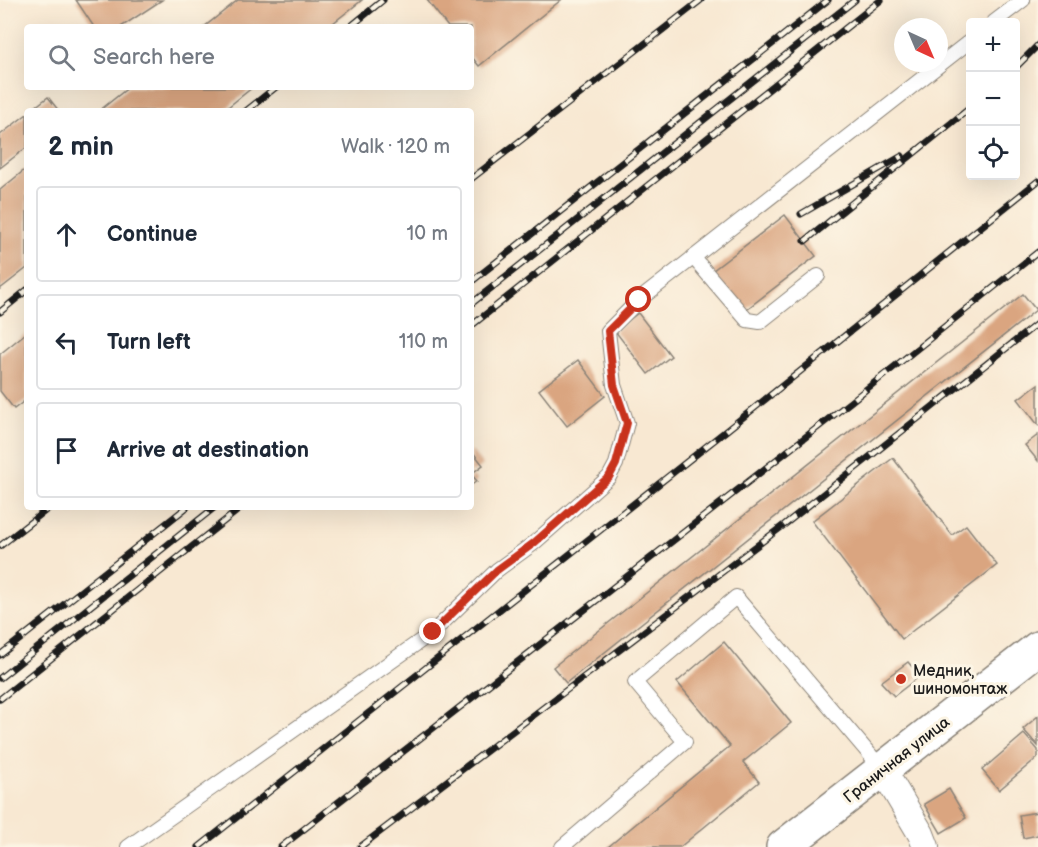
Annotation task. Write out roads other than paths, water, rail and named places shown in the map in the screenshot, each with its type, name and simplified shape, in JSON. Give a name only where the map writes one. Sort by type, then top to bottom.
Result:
[{"type":"main road","name":"Граничная улица","points":[[783,847],[1038,648]]},
{"type":"street","points":[[883,770],[921,834],[926,847]]},
{"type":"lane","points":[[999,18],[1023,0]]},
{"type":"lane","points":[[128,847],[433,632],[497,570],[534,543],[609,477],[616,464],[627,423],[614,385],[608,331],[639,300],[966,44]]},
{"type":"lane","points":[[693,257],[747,320],[760,322],[818,276]]},
{"type":"lane","points":[[561,847],[685,742],[635,682],[736,597],[883,770]]},
{"type":"railway","points":[[354,24],[383,0]]},
{"type":"railway","points":[[474,177],[701,0]]},
{"type":"railway","points":[[474,280],[828,0]]},
{"type":"railway","points":[[474,302],[855,0]]},
{"type":"railway","points":[[474,324],[881,0]]},
{"type":"railway","points":[[1020,63],[1038,45]]},
{"type":"railway","points":[[250,108],[272,90]]},
{"type":"railway","points":[[805,241],[966,111]]},
{"type":"railway","points":[[801,214],[902,156]]},
{"type":"railway","points":[[199,847],[1038,181]]},
{"type":"railway","points":[[281,847],[849,403],[1038,252]]},
{"type":"railway","points":[[0,312],[24,292]]},
{"type":"railway","points":[[360,847],[784,525],[1038,323]]},
{"type":"railway","points":[[0,546],[46,510]]},
{"type":"railway","points":[[0,655],[183,510]]},
{"type":"railway","points":[[0,678],[211,510]]},
{"type":"railway","points":[[0,699],[238,510]]},
{"type":"place","name":"Медник, шиномонтаж","points":[[901,679]]}]
